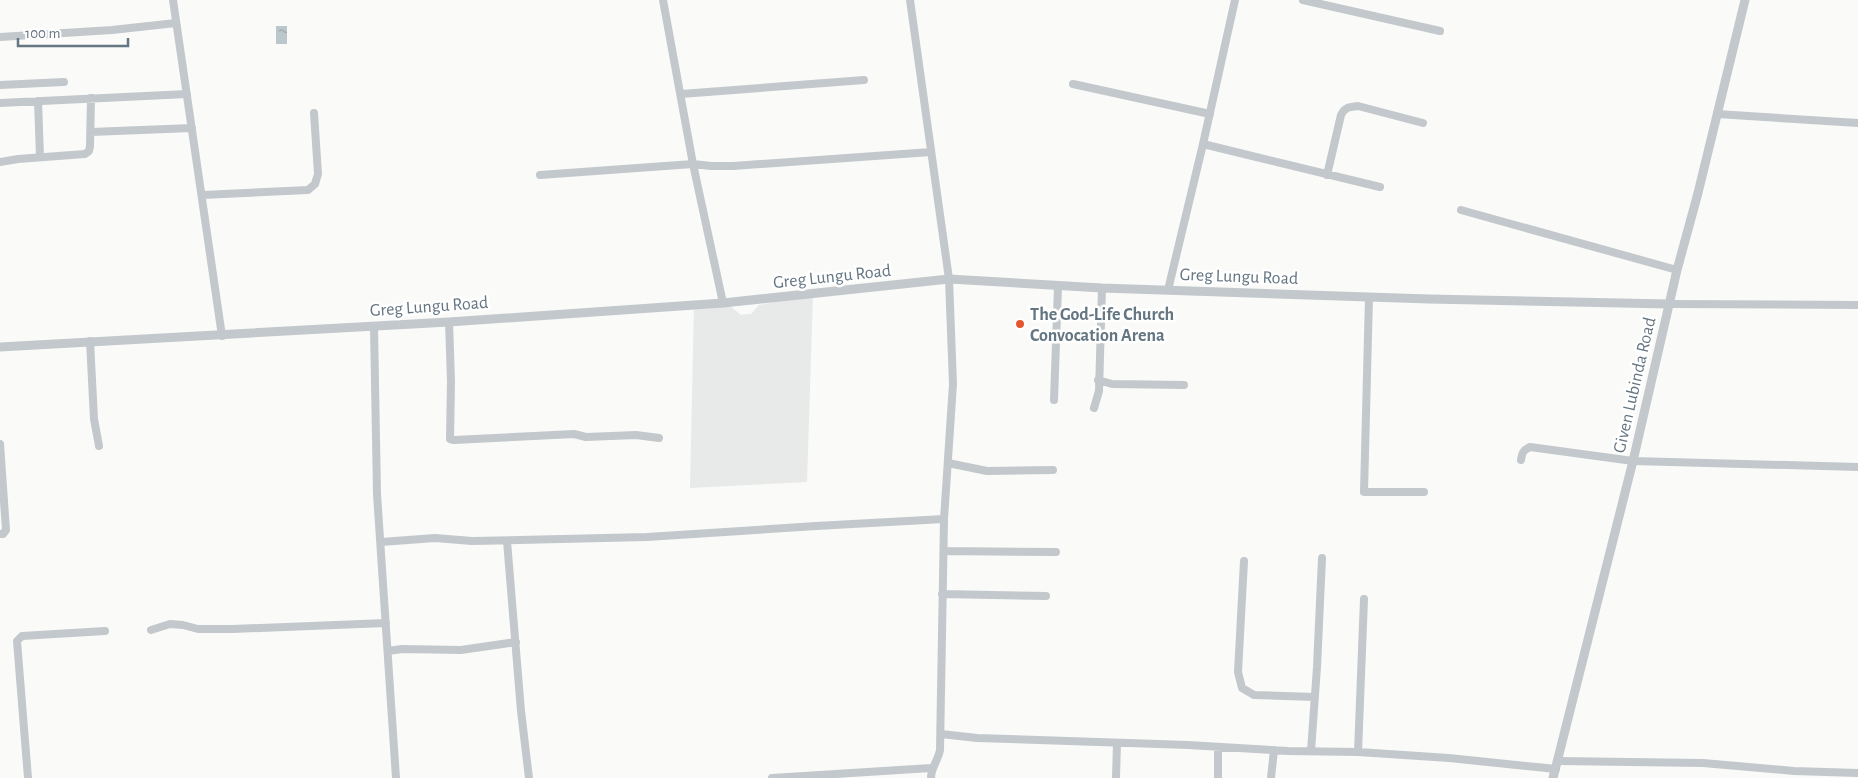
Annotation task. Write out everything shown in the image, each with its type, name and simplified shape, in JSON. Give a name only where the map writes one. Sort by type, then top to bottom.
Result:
[{"type":"street","points":[[173,0],[203,195],[222,336]]},
{"type":"street","points":[[663,0],[693,164],[723,303]]},
{"type":"street","points":[[910,0],[949,279],[953,384],[944,519],[941,734],[938,760],[931,768],[931,778]]},
{"type":"street","points":[[1168,290],[1204,144],[1235,0]]},
{"type":"street","points":[[1303,0],[1440,31]]},
{"type":"street","name":"Given Lubinda Road","points":[[1556,769],[1633,461],[1677,270],[1698,192],[1744,0]]},
{"type":"street","points":[[0,37],[112,30],[176,23]]},
{"type":"street","points":[[681,94],[864,80]]},
{"type":"street","points":[[0,85],[64,82]]},
{"type":"street","points":[[1073,84],[1210,114]]},
{"type":"street","points":[[0,103],[187,94]]},
{"type":"street","points":[[0,162],[86,154],[90,146],[91,98]]},
{"type":"street","points":[[38,101],[40,157]]},
{"type":"street","points":[[1327,174],[1341,115],[1349,107],[1358,106],[1424,123]]},
{"type":"street","points":[[203,195],[308,190],[315,184],[318,174],[314,113]]},
{"type":"street","points":[[1717,114],[1858,123]]},
{"type":"street","points":[[91,132],[192,128]]},
{"type":"street","points":[[1204,144],[1380,187]]},
{"type":"street","points":[[540,175],[693,164],[733,166],[931,152]]},
{"type":"street","points":[[1461,210],[1677,270]]},
{"type":"street","name":"Greg Lungu Road","points":[[0,348],[90,341],[222,336],[449,322],[723,303],[949,279],[1102,288],[1669,304]]},
{"type":"street","points":[[1054,400],[1058,286]]},
{"type":"street","points":[[1094,408],[1098,397],[1102,288]]},
{"type":"street","points":[[1369,297],[1364,492],[1424,492]]},
{"type":"street","points":[[1669,304],[1858,305]]},
{"type":"street","points":[[449,322],[450,439],[574,434],[586,437],[636,435],[659,438]]},
{"type":"street","points":[[374,326],[377,494],[396,778]]},
{"type":"street","points":[[90,341],[94,419],[99,446]]},
{"type":"street","points":[[1098,380],[1112,384],[1184,385]]},
{"type":"street","points":[[0,444],[6,530],[3,534],[0,534]]},
{"type":"street","points":[[1521,460],[1522,453],[1530,447],[1633,461],[1858,467]]},
{"type":"street","points":[[948,463],[987,470],[1053,470]]},
{"type":"street","points":[[381,542],[435,538],[457,541],[507,541],[647,537],[944,519]]},
{"type":"street","points":[[507,541],[529,778]]},
{"type":"street","points":[[944,551],[1056,552]]},
{"type":"street","points":[[1311,751],[1322,558]]},
{"type":"street","points":[[1244,561],[1238,672],[1242,688],[1254,695],[1315,697]]},
{"type":"street","points":[[942,594],[1046,596]]},
{"type":"street","points":[[1358,752],[1364,600]]},
{"type":"street","points":[[151,630],[170,624],[198,629],[233,630],[386,622]]},
{"type":"street","points":[[28,778],[17,641],[22,636],[105,631]]},
{"type":"street","points":[[388,651],[402,649],[461,650],[516,642]]},
{"type":"street","points":[[941,734],[977,738],[1358,752],[1449,758],[1556,769],[1703,763],[1793,774],[1858,773]]},
{"type":"street","points":[[1116,743],[1116,778]]},
{"type":"street","points":[[1218,747],[1218,778]]},
{"type":"street","points":[[1271,778],[1274,750]]},
{"type":"street","points":[[772,778],[931,768]]},
{"type":"shaded area","points":[[813,295],[807,482],[690,488],[694,303],[730,306],[741,315],[751,314],[759,305]]},
{"type":"water","points":[[276,26],[287,26],[287,44],[276,44]]},
{"type":"place","name":"The God-Life Church Convocation Arena","points":[[1020,324]]}]
